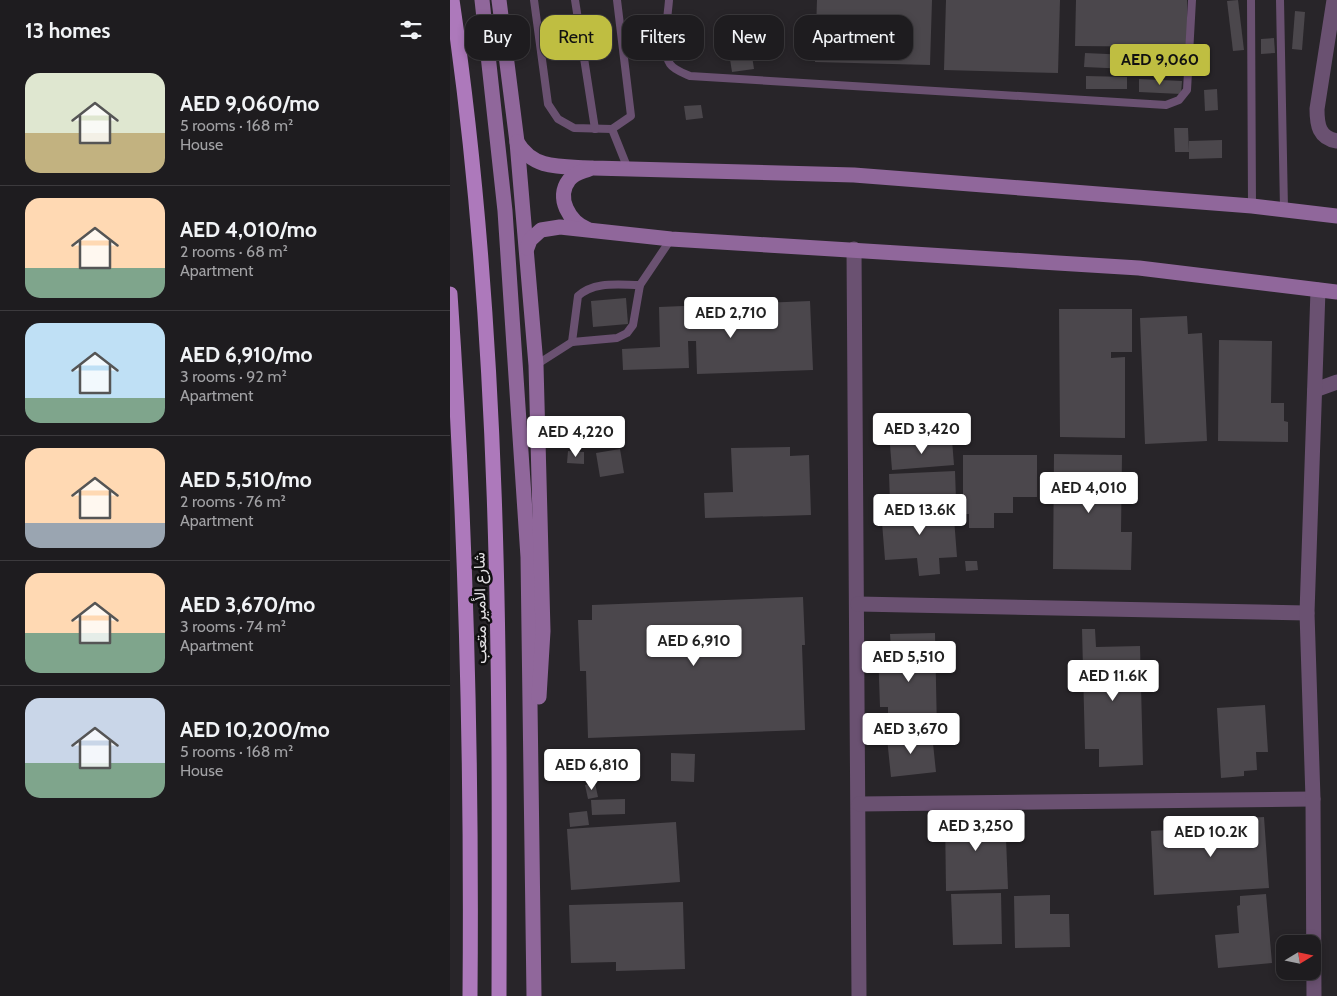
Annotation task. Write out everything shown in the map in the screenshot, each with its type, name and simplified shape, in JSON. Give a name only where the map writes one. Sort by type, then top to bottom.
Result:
[{"type":"main road","name":"شارع الأمير متعب","points":[[452,0],[477,220],[491,405],[497,557],[500,711],[499,996]]},
{"type":"main road","points":[[482,0],[505,211],[528,557],[534,996]]},
{"type":"main road","points":[[499,0],[517,142],[536,365],[543,631],[532,810]]},
{"type":"main road","points":[[517,142],[523,153],[540,164],[593,168],[854,175],[1252,206],[1337,216]]},
{"type":"main road","points":[[593,168],[576,174],[569,179],[564,195],[564,204],[573,221],[593,232]]},
{"type":"main road","points":[[527,248],[530,240],[541,230],[560,227],[671,239],[1139,268],[1337,292]]},
{"type":"main road","name":"شارع الأمير متعب","points":[[450,294],[458,411],[467,655],[471,896],[470,996]]},
{"type":"street","points":[[1334,0],[1317,109],[1317,125],[1321,133],[1330,140],[1337,141]]},
{"type":"street","points":[[854,249],[858,604],[859,996]]},
{"type":"street","points":[[1314,996],[1313,799],[1307,613],[1318,290]]},
{"type":"street","points":[[1314,390],[1337,382]]},
{"type":"street","points":[[858,604],[1307,613]]},
{"type":"street","points":[[859,804],[1313,799]]},
{"type":"lane","points":[[534,0],[548,104],[558,119],[574,128],[595,129],[612,129],[631,116],[617,0]]},
{"type":"lane","points":[[575,0],[595,129]]},
{"type":"lane","points":[[669,0],[666,54],[670,65],[690,76],[1166,105],[1179,100],[1187,90],[1192,0]]},
{"type":"lane","points":[[1251,0],[1252,206]]},
{"type":"lane","points":[[1280,0],[1284,209]]},
{"type":"lane","points":[[612,129],[628,169]]},
{"type":"lane","points":[[536,365],[572,342],[617,338],[627,333],[633,325],[640,285],[671,239]]},
{"type":"lane","points":[[572,342],[578,296],[586,289],[597,285],[640,285]]},
{"type":"building","points":[[817,0],[932,0],[930,65],[815,62],[815,60],[913,60],[913,15],[817,15]]},
{"type":"building","points":[[946,0],[1060,0],[1058,73],[944,70]]},
{"type":"building","points":[[1076,0],[1187,0],[1187,47],[1075,46]]},
{"type":"building","points":[[1238,0],[1244,50],[1233,51],[1227,1]]},
{"type":"building","points":[[1295,11],[1305,12],[1302,50],[1292,49]]},
{"type":"building","points":[[1274,38],[1275,53],[1261,54],[1261,39]]},
{"type":"building","points":[[1085,53],[1129,55],[1129,69],[1084,67]]},
{"type":"building","points":[[1182,56],[1183,70],[1140,73],[1139,59]]},
{"type":"building","points":[[730,60],[753,60],[754,69],[732,72]]},
{"type":"building","points":[[1086,76],[1127,77],[1127,89],[1086,89]]},
{"type":"building","points":[[1139,79],[1182,81],[1181,94],[1139,92]]},
{"type":"building","points":[[1217,89],[1218,110],[1205,111],[1204,90]]},
{"type":"building","points":[[701,105],[703,118],[686,120],[684,106]]},
{"type":"building","points":[[1174,128],[1188,128],[1189,152],[1175,152]]},
{"type":"building","points":[[1222,140],[1222,158],[1189,159],[1189,141]]},
{"type":"building","points":[[626,298],[628,324],[593,327],[591,301]]},
{"type":"building","points":[[810,301],[813,370],[697,374],[696,341],[688,341],[689,368],[623,370],[622,349],[660,347],[659,307]]},
{"type":"building","points":[[1059,309],[1132,309],[1132,352],[1111,352],[1111,358],[1125,357],[1125,438],[1060,437]]},
{"type":"building","points":[[1187,316],[1188,334],[1202,333],[1207,441],[1145,444],[1140,318]]},
{"type":"building","points":[[1219,340],[1272,341],[1271,403],[1284,403],[1284,421],[1288,422],[1288,442],[1218,441]]},
{"type":"building","points":[[952,440],[954,465],[892,470],[890,445]]},
{"type":"building","points":[[790,447],[790,456],[809,455],[811,515],[705,518],[704,493],[733,492],[731,448]]},
{"type":"building","points":[[620,449],[624,473],[600,477],[596,453]]},
{"type":"building","points":[[568,451],[584,452],[584,464],[567,463]]},
{"type":"building","points":[[1054,454],[1122,455],[1121,532],[1132,532],[1131,570],[1053,569]]},
{"type":"building","points":[[963,455],[1037,455],[1037,497],[1013,497],[1013,513],[994,513],[994,528],[969,528],[969,514],[963,514]]},
{"type":"building","points":[[955,471],[956,500],[890,502],[889,474]]},
{"type":"building","points":[[953,505],[957,557],[939,558],[940,574],[919,576],[917,558],[885,560],[881,510]]},
{"type":"building","points":[[965,561],[977,561],[978,570],[966,571]]},
{"type":"building","points":[[803,597],[805,645],[802,645],[805,730],[588,738],[586,671],[580,671],[578,620],[592,620],[592,605]]},
{"type":"building","points":[[1082,629],[1095,629],[1096,647],[1140,646],[1143,765],[1099,767],[1099,749],[1085,749]]},
{"type":"building","points":[[935,633],[937,732],[888,733],[888,707],[880,707],[878,650],[891,650],[890,634]]},
{"type":"building","points":[[1265,705],[1268,752],[1256,752],[1257,770],[1244,771],[1244,776],[1221,778],[1217,708]]},
{"type":"building","points":[[932,734],[936,772],[891,777],[887,738]]},
{"type":"building","points":[[671,753],[695,754],[694,782],[671,781]]},
{"type":"building","points":[[629,758],[630,770],[596,773],[595,761]]},
{"type":"building","points":[[595,783],[598,797],[588,799],[585,785]]},
{"type":"building","points":[[625,799],[625,814],[592,815],[591,800]]},
{"type":"building","points":[[587,811],[589,825],[570,827],[569,813]]},
{"type":"building","points":[[1005,813],[1008,889],[946,891],[945,814]]},
{"type":"building","points":[[1264,817],[1269,888],[1154,895],[1151,831],[1214,827],[1213,820]]},
{"type":"building","points":[[676,822],[680,882],[571,890],[567,829]]},
{"type":"building","points":[[1001,893],[1002,944],[953,945],[951,894]]},
{"type":"building","points":[[1266,894],[1272,963],[1218,968],[1215,935],[1239,933],[1237,906],[1240,905],[1240,896]]},
{"type":"building","points":[[1050,895],[1050,914],[1069,914],[1070,947],[1015,948],[1014,896]]},
{"type":"building","points":[[683,902],[685,969],[616,971],[616,962],[571,963],[569,905]]}]
